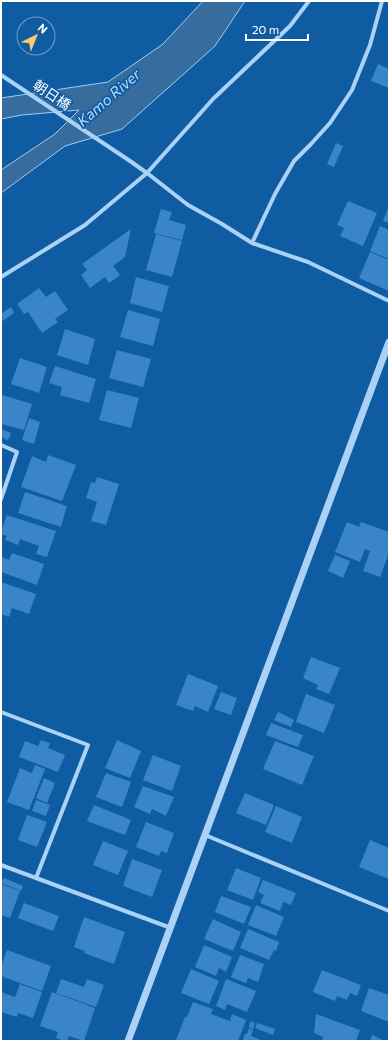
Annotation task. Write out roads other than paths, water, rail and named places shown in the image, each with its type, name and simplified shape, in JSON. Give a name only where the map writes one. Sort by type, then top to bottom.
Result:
[{"type":"street","points":[[1,277],[85,225],[147,173],[213,98],[290,26],[309,1]]},
{"type":"street","points":[[252,243],[275,194],[294,161],[330,123],[352,90],[370,45],[382,1]]},
{"type":"street","name":"朝日橋","points":[[1,75],[130,161],[188,205],[252,243],[308,262],[389,301]]},
{"type":"street","points":[[128,1041],[389,342]]},
{"type":"street","points":[[1,445],[18,452],[1,499]]},
{"type":"street","points":[[1,712],[88,745],[36,878]]},
{"type":"street","points":[[205,835],[389,911]]},
{"type":"street","points":[[1,865],[171,928]]},
{"type":"water","name":"Kamo River","points":[[203,1],[245,1],[215,46],[122,129],[65,146],[1,193],[1,170],[55,134],[79,110],[22,115],[1,119],[1,98],[108,82],[163,44]]}]
